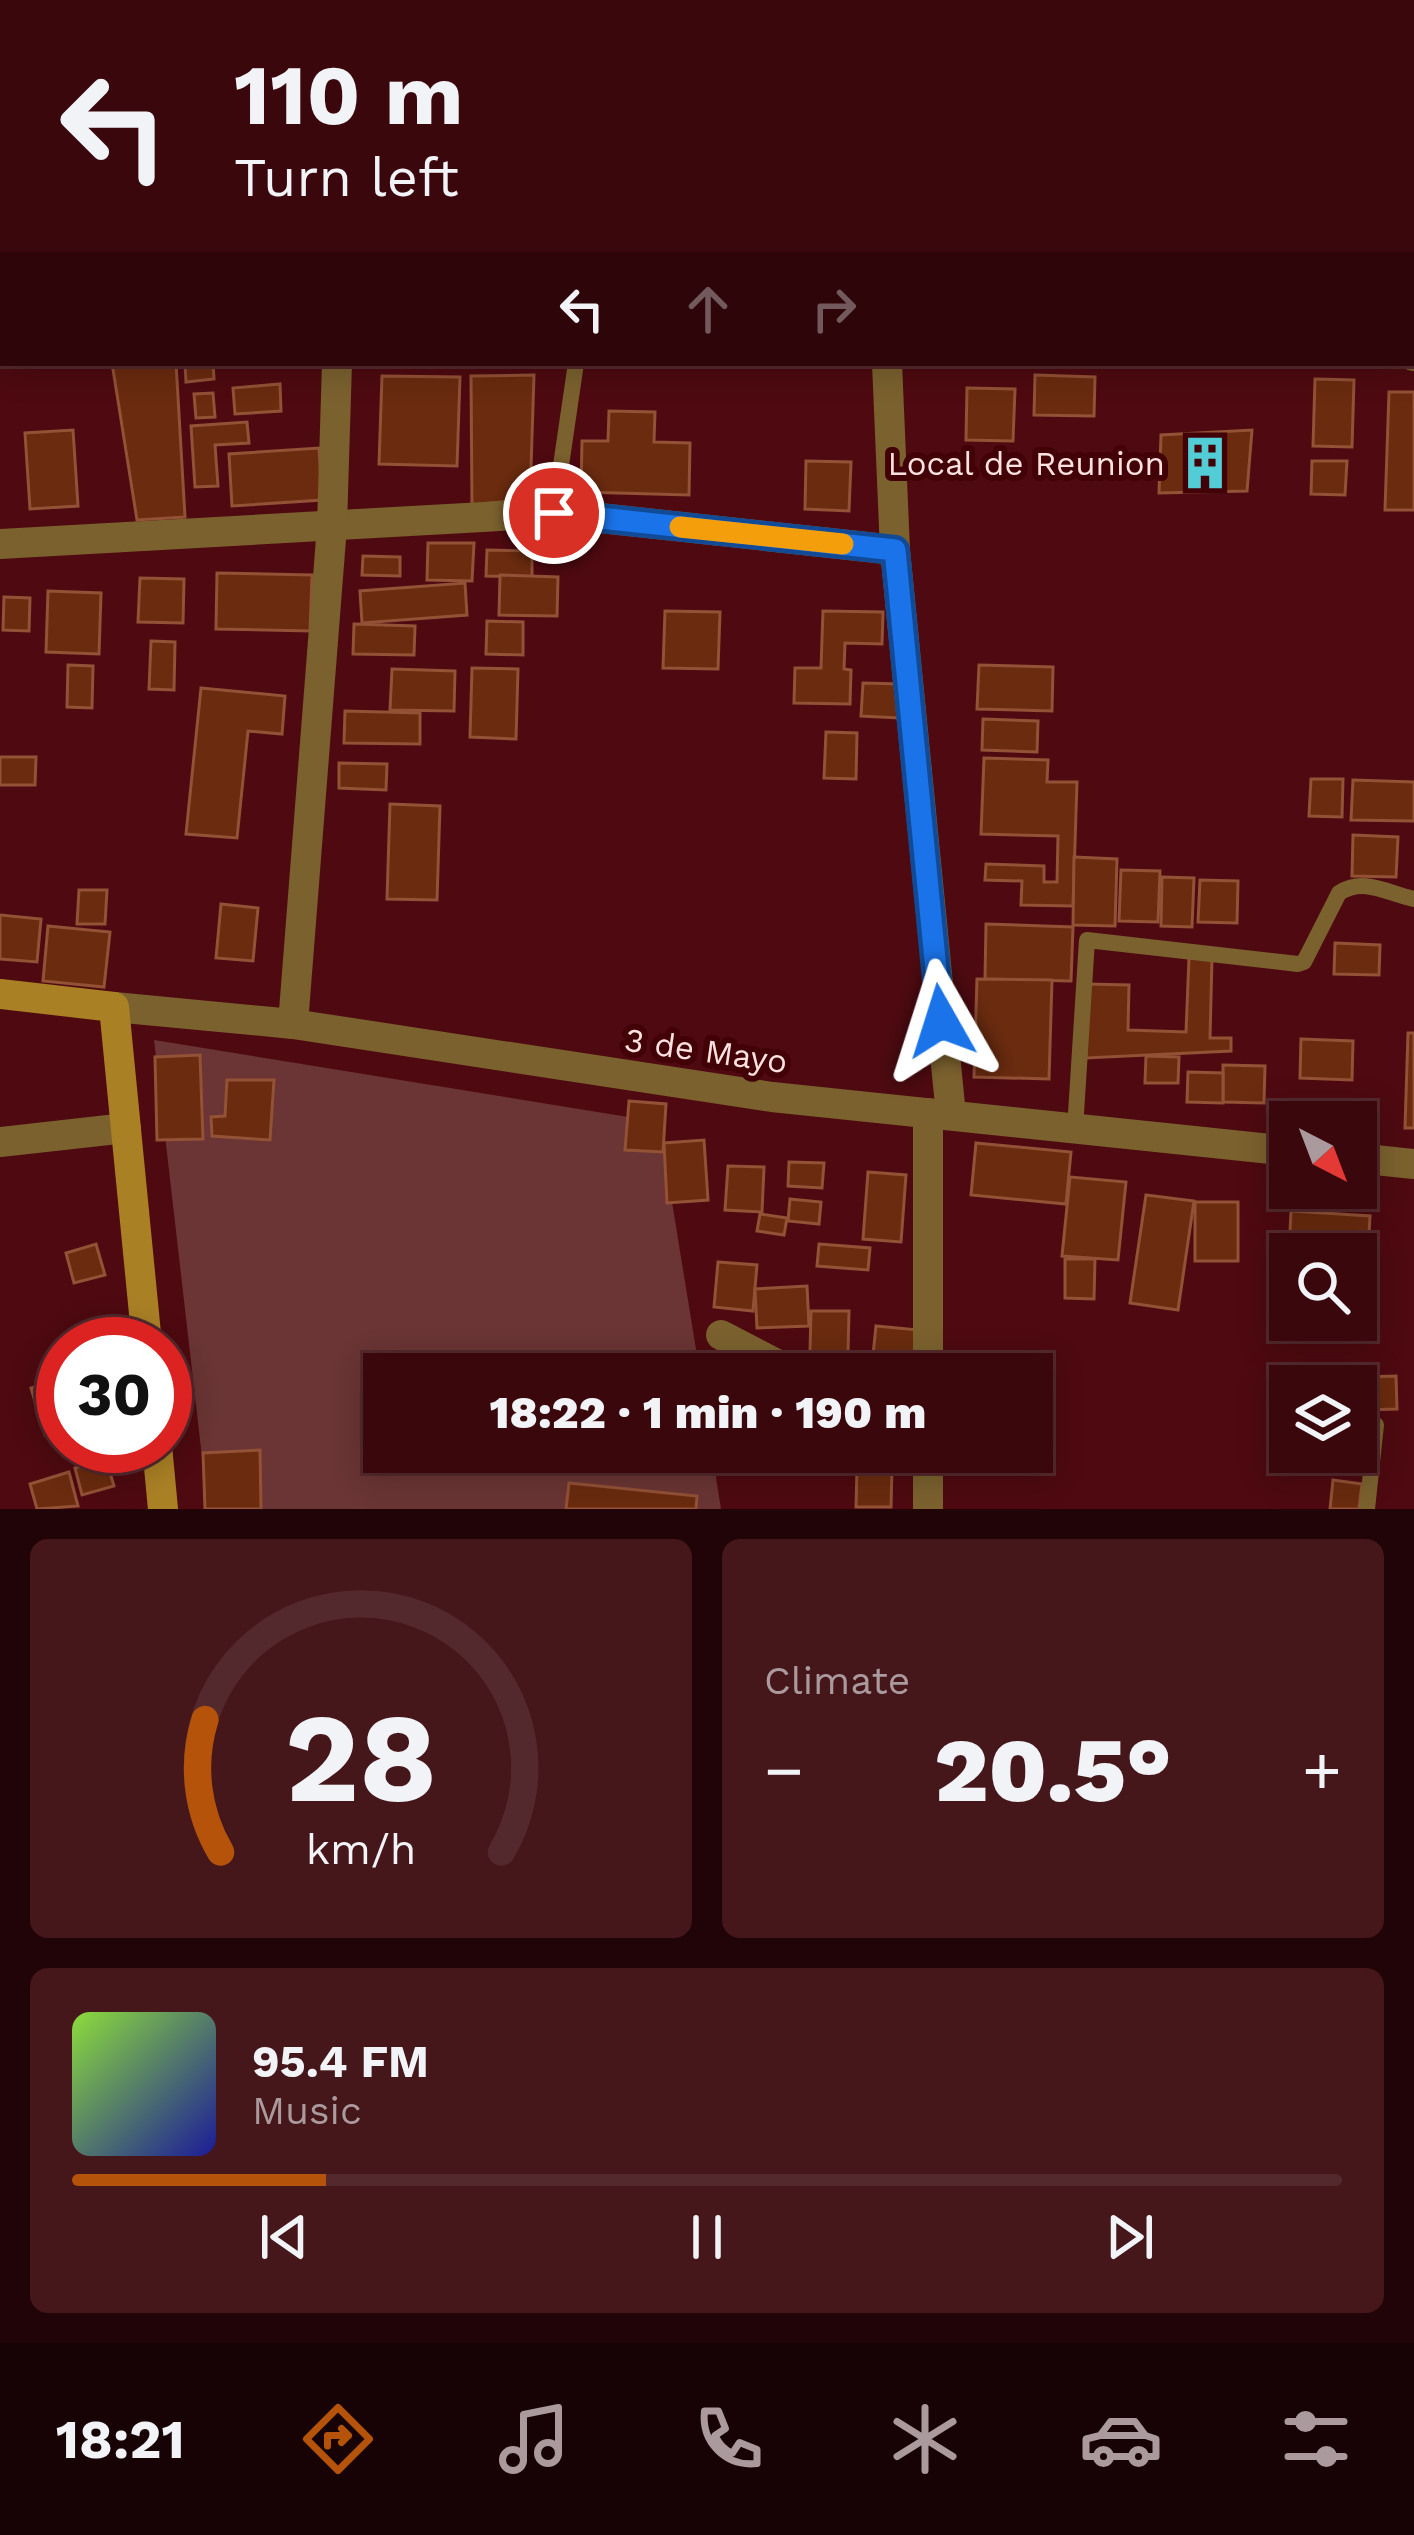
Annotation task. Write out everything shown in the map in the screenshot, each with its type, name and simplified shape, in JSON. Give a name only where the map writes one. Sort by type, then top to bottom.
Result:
[{"type":"street","points":[[293,1024],[332,526],[337,366]]},
{"type":"street","points":[[886,366],[895,550],[939,1114],[929,1353]]},
{"type":"street","points":[[0,544],[554,513],[895,550]]},
{"type":"street","points":[[0,994],[114,1007],[144,1317]]},
{"type":"street","name":"3 de Mayo","points":[[114,1007],[293,1024],[772,1097],[1269,1149]]},
{"type":"street","points":[[0,1142],[126,1128]]},
{"type":"street","points":[[1377,1160],[1414,1164]]},
{"type":"street","points":[[721,1336],[755,1353]]},
{"type":"street","points":[[160,1473],[163,1509]]},
{"type":"street","points":[[928,1473],[928,1508]]},
{"type":"lane","points":[[554,513],[576,366]]},
{"type":"lane","points":[[1076,1129],[1087,940],[1298,964],[1304,962],[1339,892],[1349,886],[1359,883],[1414,899]]},
{"type":"lane","points":[[1367,1509],[1371,1473]]},
{"type":"shaded area","points":[[154,1040],[659,1122],[697,1353],[363,1353],[363,1473],[715,1473],[721,1509],[208,1509],[192,1370],[192,1317],[186,1317]]},
{"type":"building","points":[[112,366],[176,366],[185,517],[137,520]]},
{"type":"building","points":[[185,366],[213,366],[214,379],[186,382]]},
{"type":"building","points":[[534,375],[530,499],[472,505],[471,376]]},
{"type":"building","points":[[1035,375],[1095,377],[1094,416],[1034,415]]},
{"type":"building","points":[[382,376],[460,377],[457,466],[379,464]]},
{"type":"building","points":[[1315,379],[1354,380],[1352,447],[1313,446]]},
{"type":"building","points":[[280,384],[281,411],[235,414],[233,388]]},
{"type":"building","points":[[967,388],[1015,389],[1013,441],[966,440]]},
{"type":"building","points":[[1389,392],[1414,392],[1414,510],[1385,510]]},
{"type":"building","points":[[213,393],[215,417],[196,418],[194,394]]},
{"type":"building","points":[[609,411],[655,412],[654,442],[690,443],[689,495],[581,492],[582,441],[608,441]]},
{"type":"building","points":[[247,422],[249,443],[215,445],[218,486],[195,487],[191,426]]},
{"type":"building","points":[[73,430],[78,506],[30,509],[25,433]]},
{"type":"building","name":"Local de Reunion","points":[[1252,430],[1247,491],[1159,493],[1161,435]]},
{"type":"building","points":[[319,448],[322,500],[232,506],[229,454]]},
{"type":"building","points":[[806,461],[851,462],[849,511],[805,509]]},
{"type":"building","points":[[1312,461],[1347,461],[1345,495],[1311,494]]},
{"type":"building","points":[[428,543],[474,543],[472,581],[427,580]]},
{"type":"building","points":[[487,550],[532,551],[532,577],[486,576]]},
{"type":"building","points":[[363,556],[400,557],[400,576],[362,575]]},
{"type":"building","points":[[217,573],[312,575],[310,631],[216,629]]},
{"type":"building","points":[[500,575],[558,577],[557,616],[499,615]]},
{"type":"building","points":[[140,578],[184,579],[183,623],[138,622]]},
{"type":"building","points":[[465,583],[467,615],[362,623],[360,591]]},
{"type":"building","points":[[48,591],[101,593],[99,654],[46,652]]},
{"type":"building","points":[[4,597],[30,598],[29,631],[3,630]]},
{"type":"building","points":[[665,611],[720,612],[718,669],[663,668]]},
{"type":"building","points":[[823,611],[883,612],[882,644],[845,643],[844,669],[851,670],[850,704],[794,703],[795,668],[821,668]]},
{"type":"building","points":[[487,621],[523,622],[523,655],[486,654]]},
{"type":"building","points":[[354,624],[415,626],[414,655],[353,654]]},
{"type":"building","points":[[151,641],[175,642],[174,690],[149,689]]},
{"type":"building","points":[[68,665],[93,666],[92,708],[67,707]]},
{"type":"building","points":[[979,665],[1053,667],[1052,711],[977,709]]},
{"type":"building","points":[[472,668],[518,669],[516,739],[470,737]]},
{"type":"building","points":[[392,669],[455,671],[454,711],[390,710]]},
{"type":"building","points":[[863,683],[900,684],[899,718],[861,716]]},
{"type":"building","points":[[201,688],[285,696],[282,734],[248,731],[237,838],[186,834]]},
{"type":"building","points":[[345,711],[420,713],[420,744],[344,743]]},
{"type":"building","points":[[983,719],[1038,721],[1037,752],[982,750]]},
{"type":"building","points":[[826,732],[857,733],[856,779],[824,778]]},
{"type":"building","points":[[0,757],[36,757],[35,785],[0,785]]},
{"type":"building","points":[[984,758],[1048,760],[1047,782],[1077,782],[1073,906],[1021,905],[1022,881],[985,880],[986,864],[1044,866],[1044,882],[1057,882],[1058,836],[981,834]]},
{"type":"building","points":[[339,763],[387,764],[386,790],[339,788]]},
{"type":"building","points":[[1311,779],[1343,779],[1342,817],[1309,816]]},
{"type":"building","points":[[1353,780],[1414,782],[1414,821],[1351,820]]},
{"type":"building","points":[[390,804],[440,806],[437,900],[387,899]]},
{"type":"building","points":[[1353,835],[1398,837],[1396,877],[1352,876]]},
{"type":"building","points":[[1074,857],[1117,859],[1115,926],[1073,925]]},
{"type":"building","points":[[1121,870],[1160,871],[1158,922],[1119,921]]},
{"type":"building","points":[[1162,877],[1194,878],[1192,927],[1161,926]]},
{"type":"building","points":[[1200,880],[1238,881],[1237,923],[1198,922]]},
{"type":"building","points":[[79,890],[107,890],[105,924],[77,924]]},
{"type":"building","points":[[221,904],[258,908],[253,961],[216,958]]},
{"type":"building","points":[[0,915],[41,919],[37,962],[0,959]]},
{"type":"building","points":[[986,924],[1073,927],[1071,981],[985,979]]},
{"type":"building","points":[[48,926],[110,932],[104,987],[43,981]]},
{"type":"building","points":[[1335,943],[1380,945],[1379,975],[1334,974]]},
{"type":"building","points":[[1189,958],[1212,958],[1210,1038],[1231,1038],[1231,1051],[1086,1058],[1088,984],[1129,985],[1128,1030],[1186,1032]]},
{"type":"building","points":[[977,979],[1052,980],[1049,1079],[974,1077]]},
{"type":"building","points":[[1408,1033],[1414,1033],[1414,1128],[1405,1128]]},
{"type":"building","points":[[1301,1039],[1353,1041],[1352,1080],[1300,1078]]},
{"type":"building","points":[[200,1055],[203,1139],[157,1140],[155,1057]]},
{"type":"building","points":[[1146,1056],[1179,1057],[1178,1083],[1145,1083]]},
{"type":"building","points":[[1223,1065],[1265,1066],[1264,1103],[1223,1102]]},
{"type":"building","points":[[1188,1072],[1223,1073],[1223,1103],[1187,1102]]},
{"type":"building","points":[[227,1080],[274,1080],[270,1140],[212,1136],[211,1117],[225,1116]]},
{"type":"building","points":[[629,1101],[666,1104],[663,1152],[625,1150]]},
{"type":"building","points":[[704,1140],[708,1200],[667,1203],[664,1143]]},
{"type":"building","points":[[976,1143],[1071,1152],[1066,1204],[971,1195]]},
{"type":"building","points":[[789,1162],[824,1163],[822,1188],[788,1186]]},
{"type":"building","points":[[728,1166],[764,1167],[762,1212],[725,1210]]},
{"type":"building","points":[[868,1172],[906,1175],[901,1242],[863,1239]]},
{"type":"building","points":[[1070,1177],[1126,1182],[1118,1260],[1062,1256]]},
{"type":"building","points":[[1146,1195],[1194,1201],[1178,1310],[1130,1303]]},
{"type":"building","points":[[790,1199],[821,1202],[819,1224],[788,1221]]},
{"type":"building","points":[[1195,1202],[1238,1202],[1238,1261],[1195,1261]]},
{"type":"building","points":[[1291,1211],[1370,1216],[1369,1233],[1290,1233]]},
{"type":"building","points":[[760,1214],[787,1218],[784,1235],[757,1231]]},
{"type":"building","points":[[96,1244],[105,1275],[74,1283],[66,1253]]},
{"type":"building","points":[[819,1244],[870,1248],[868,1270],[817,1266]]},
{"type":"building","points":[[1065,1259],[1095,1259],[1094,1299],[1065,1298]]},
{"type":"building","points":[[718,1262],[757,1265],[753,1311],[714,1307]]},
{"type":"building","points":[[807,1286],[809,1326],[757,1328],[755,1289]]},
{"type":"building","points":[[811,1311],[849,1311],[848,1353],[810,1352]]},
{"type":"building","points":[[876,1326],[919,1330],[917,1353],[873,1353]]},
{"type":"building","points":[[1396,1376],[1397,1409],[1377,1410],[1377,1377]]},
{"type":"building","points":[[260,1450],[261,1509],[205,1509],[203,1453]]},
{"type":"building","points":[[69,1473],[78,1506],[37,1509],[30,1484]]},
{"type":"building","points":[[76,1473],[110,1473],[114,1486],[82,1495]]},
{"type":"building","points":[[857,1473],[892,1473],[891,1507],[856,1507]]},
{"type":"building","points":[[1333,1480],[1362,1484],[1359,1509],[1330,1509]]},
{"type":"building","points":[[569,1483],[697,1496],[696,1509],[566,1509]]},
{"type":"slow traffic","points":[[680,527],[843,544]]},
{"type":"place","name":"Local de Reunion","points":[[1205,463]]},
{"type":"route","points":[[554,513],[895,550],[941,1021]]}]
